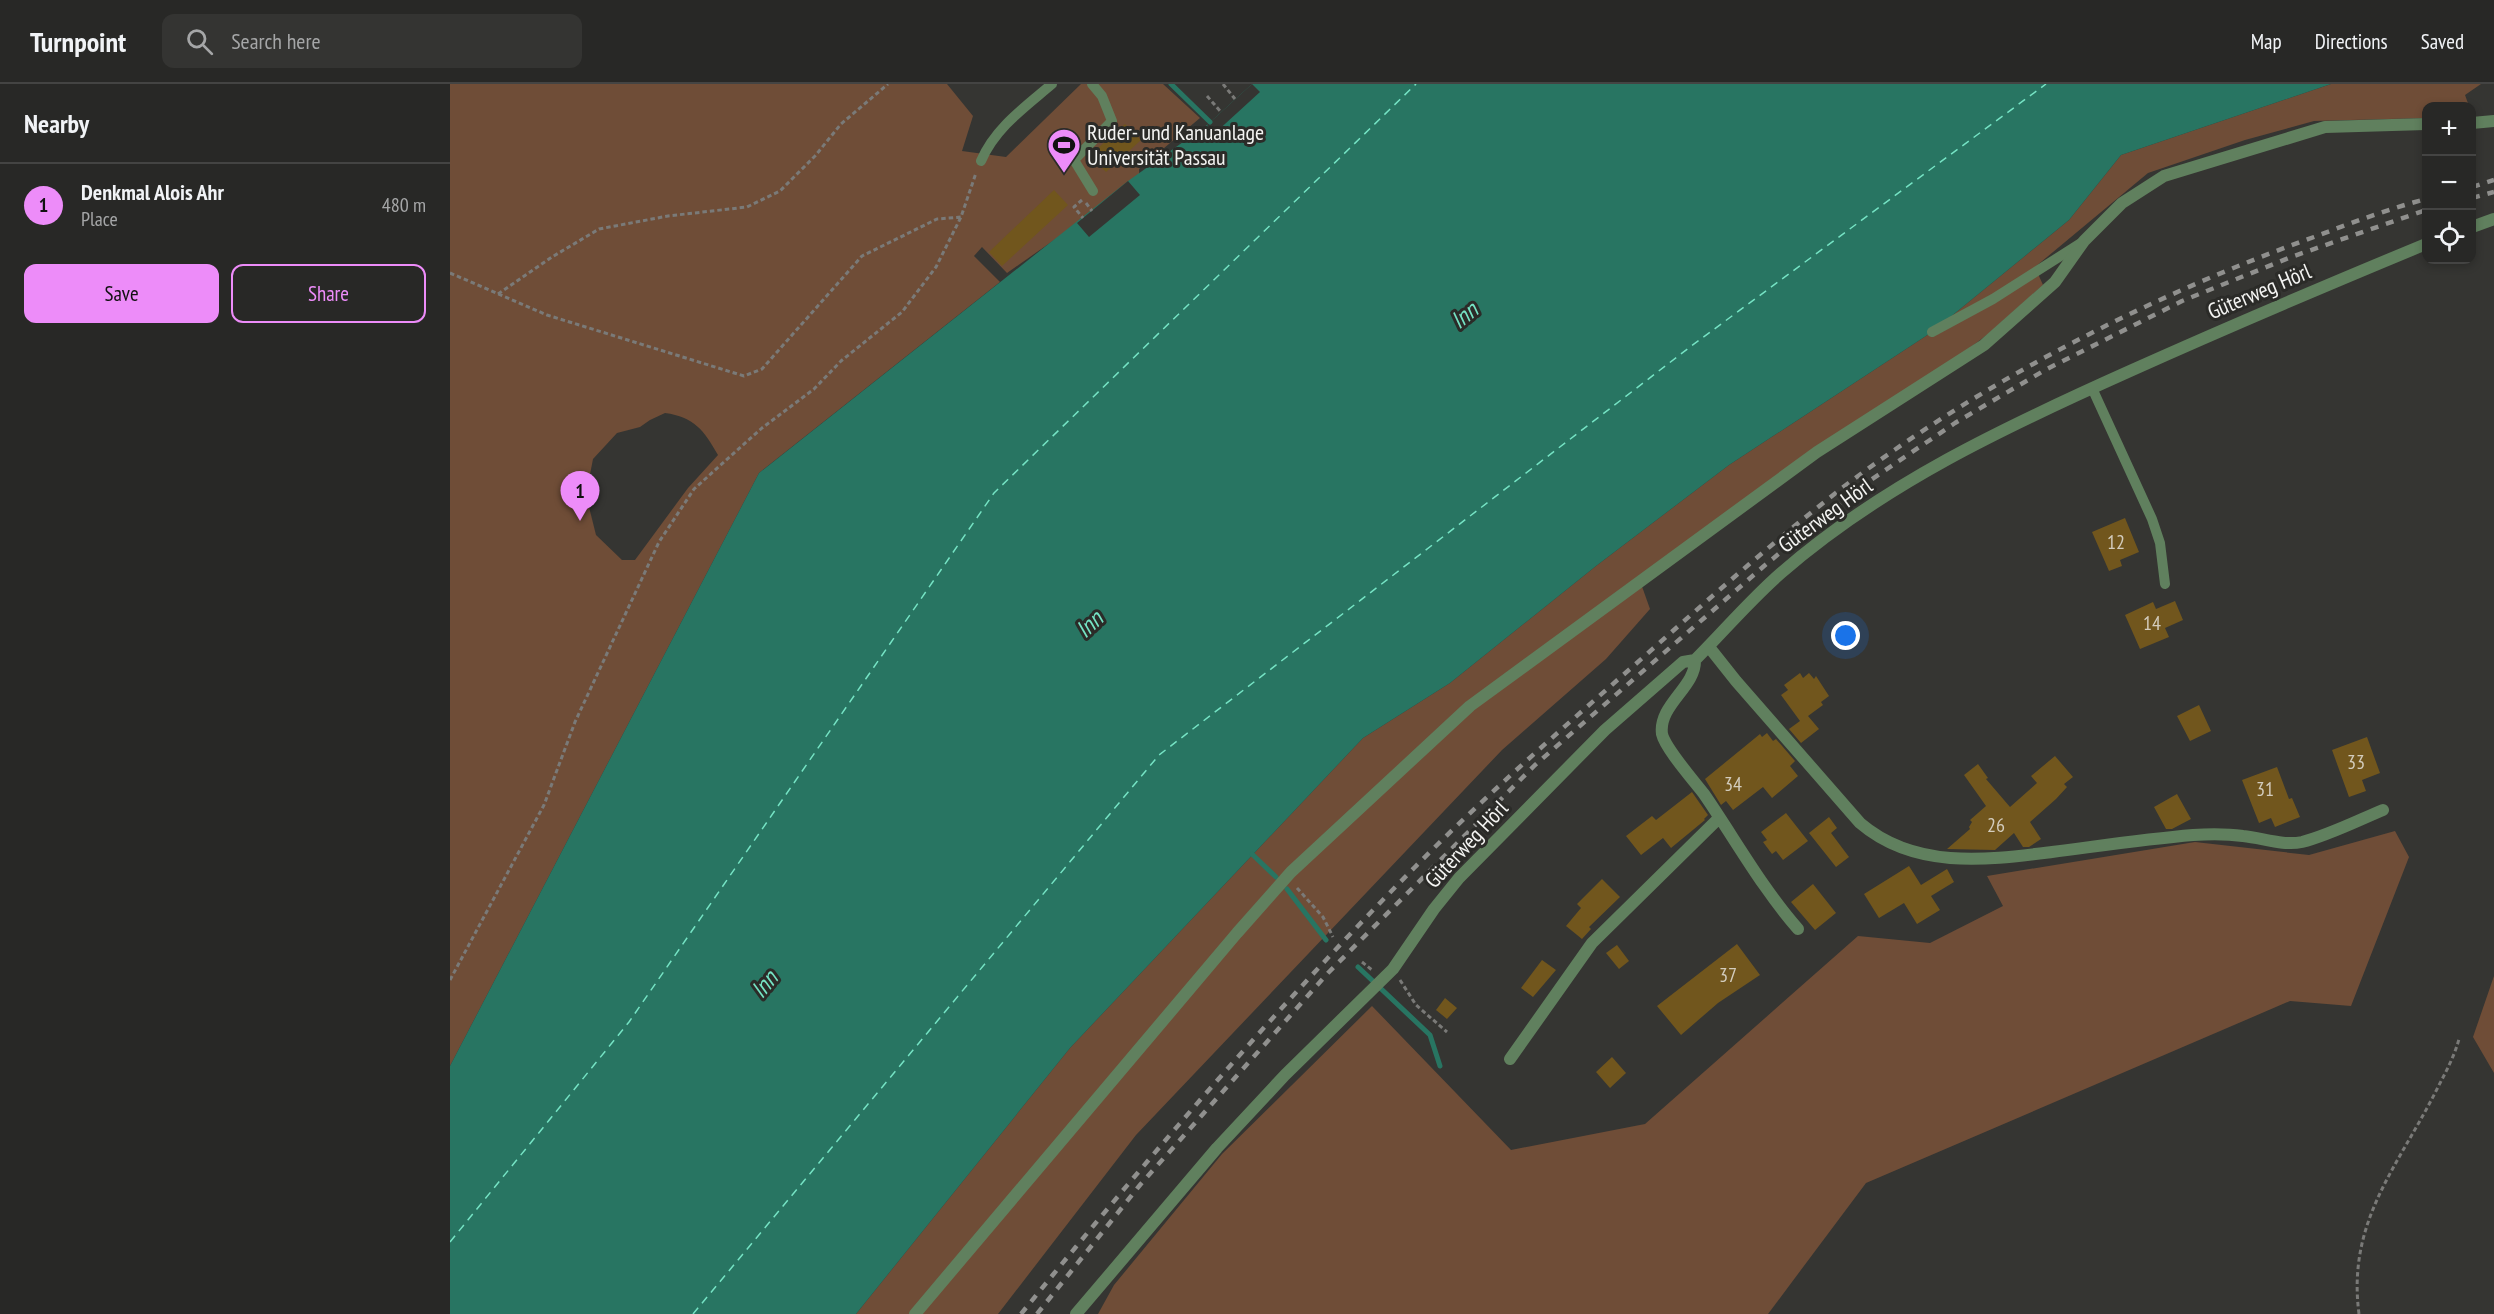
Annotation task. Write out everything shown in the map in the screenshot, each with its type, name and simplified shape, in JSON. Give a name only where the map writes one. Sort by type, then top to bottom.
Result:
[{"type":"street","points":[[2476,123],[2494,122]]},
{"type":"street","points":[[915,1314],[1287,877],[1470,706],[1817,452],[1984,345],[2055,282],[2084,241],[2122,203],[2164,176],[2325,127],[2422,124]]},
{"type":"street","points":[[2476,226],[2494,219]]},
{"type":"street","name":"Güterweg Hörl","points":[[1076,1314],[1217,1148],[1285,1076],[1393,969],[1434,909],[1459,878],[1605,730],[1683,662],[1695,660],[1742,609],[1782,572],[1858,515],[1906,483],[1969,447],[2092,388],[2254,316],[2422,246]]},
{"type":"street","points":[[1709,647],[1860,823],[1876,837],[1894,846],[1956,859],[2006,859],[2195,835],[2243,836],[2275,842],[2301,842],[2383,810]]},
{"type":"street","points":[[1695,660],[1696,671],[1670,707],[1663,723],[1662,734],[1785,914],[1798,929]]},
{"type":"street","points":[[1510,1059],[1592,943],[1719,818]]},
{"type":"lane","points":[[981,161],[988,143],[1010,120],[1052,84]]},
{"type":"lane","points":[[1092,84],[1102,96],[1112,121],[1074,160],[1093,191]]},
{"type":"lane","points":[[1932,332],[1993,299],[2084,241]]},
{"type":"lane","points":[[2092,388],[2152,519],[2160,543],[2164,584]]},
{"type":"path","points":[[498,294],[552,257],[599,229],[668,216],[747,207],[780,191],[815,156],[841,124],[888,84]]},
{"type":"path","points":[[1222,84],[1235,99]]},
{"type":"path","points":[[1207,96],[1221,112]]},
{"type":"path","points":[[450,980],[544,805],[575,723],[659,542],[694,489],[762,428],[814,389],[841,361],[902,312],[936,267],[961,218],[981,161]]},
{"type":"path","points":[[1074,207],[1083,219]]},
{"type":"path","points":[[450,273],[547,315],[744,375],[762,369],[862,256],[937,219],[961,218]]},
{"type":"path","points":[[1287,877],[1323,917],[1333,937]]},
{"type":"path","points":[[1393,969],[1416,1005],[1447,1032]]},
{"type":"path","points":[[2359,1314],[2358,1260],[2367,1220],[2389,1173],[2416,1130],[2455,1054],[2459,1039]]},
{"type":"shaded area","points":[[450,84],[947,84],[973,116],[962,151],[1006,157],[1081,84],[1163,84],[1200,118],[1139,169],[1140,195],[1077,224],[1007,273],[982,247],[974,256],[1000,282],[759,473],[450,1066]],"holes":[[[665,413],[675,415],[697,426],[708,438],[718,455],[688,488],[635,560],[622,560],[596,535],[586,495],[593,459],[617,433],[640,427]]]},
{"type":"shaded area","points":[[2331,84],[2481,84],[2465,95],[2468,102],[2422,102],[2422,118],[2314,121],[2245,140],[2148,173],[2035,267],[2043,285],[1988,334],[1639,578],[1650,609],[1606,659],[1502,750],[1136,1135],[998,1314],[856,1314],[1070,1048],[1363,738],[1450,683],[1596,566],[1729,465],[1932,332],[2069,220],[2121,155]]},
{"type":"shaded area","points":[[2395,831],[2409,857],[2351,1006],[2290,1001],[1866,1183],[1768,1314],[1098,1314],[1114,1285],[1222,1154],[1372,1006],[1511,1150],[1645,1124],[1858,936],[1930,943],[2003,906],[1987,876],[2195,842],[2309,855]]},
{"type":"shaded area","points":[[2494,976],[2494,1073],[2473,1037]]},
{"type":"water","name":"Inn","points":[[1252,84],[2331,84],[2121,155],[2069,220],[1932,332],[1729,465],[1596,566],[1450,683],[1363,738],[1070,1048],[856,1314],[450,1314],[450,1066],[759,473],[1128,181],[1207,125]]},
{"type":"pier","points":[[1252,84],[1260,92],[1214,134],[1207,125]]},
{"type":"pier","points":[[1128,181],[1140,195],[1089,237],[1077,223]]},
{"type":"building","points":[[1125,124],[1141,140],[1106,172],[1090,155]]},
{"type":"building","points":[[1054,190],[1068,205],[1002,266],[989,252]]},
{"type":"building","points":[[2125,518],[2139,552],[2120,560],[2122,566],[2109,571],[2092,532]]},
{"type":"building","points":[[2175,601],[2183,620],[2165,628],[2169,637],[2140,649],[2125,615],[2153,602],[2156,609]]},
{"type":"building","points":[[1800,673],[1803,678],[1809,673],[1814,679],[1816,676],[1829,696],[1821,702],[1823,705],[1808,716],[1819,729],[1801,743],[1789,729],[1800,721],[1781,695],[1788,690],[1784,685]]},
{"type":"building","points":[[2199,705],[2211,731],[2190,741],[2177,716]]},
{"type":"building","points":[[1767,733],[1773,741],[1776,739],[1795,761],[1790,766],[1798,776],[1772,798],[1763,787],[1733,810],[1726,801],[1721,805],[1705,779],[1760,734],[1762,737]]},
{"type":"building","points":[[2367,737],[2380,773],[2362,780],[2366,791],[2349,797],[2332,750]]},
{"type":"building","points":[[2055,756],[2073,777],[2064,784],[2067,787],[2056,799],[2030,822],[2041,839],[2029,847],[2023,847],[2014,833],[1995,850],[1947,849],[1970,829],[1972,822],[1970,820],[1986,806],[1964,775],[1978,764],[1988,778],[1986,779],[2010,807],[2037,783],[2031,776]]},
{"type":"building","points":[[2277,767],[2289,799],[2292,798],[2300,817],[2275,827],[2271,818],[2259,823],[2242,780]]},
{"type":"building","points":[[1692,792],[1708,815],[1705,820],[1671,848],[1663,838],[1641,855],[1626,836],[1652,816],[1656,820]]},
{"type":"building","points":[[2177,794],[2191,819],[2172,829],[2166,829],[2154,807]]},
{"type":"building","points":[[1786,813],[1808,841],[1783,860],[1776,851],[1772,854],[1763,842],[1767,840],[1761,832]]},
{"type":"building","points":[[1829,817],[1837,828],[1831,833],[1849,857],[1836,867],[1809,833]]},
{"type":"building","points":[[1909,866],[1921,885],[1947,869],[1954,882],[1931,896],[1940,910],[1917,924],[1904,903],[1879,918],[1864,894]]},
{"type":"building","points":[[1602,879],[1620,897],[1589,927],[1591,929],[1582,939],[1566,926],[1581,908],[1577,904]]},
{"type":"building","points":[[1813,884],[1836,913],[1815,930],[1791,902]]},
{"type":"building","points":[[1737,944],[1760,975],[1718,1003],[1681,1035],[1657,1006]]},
{"type":"building","points":[[1617,945],[1629,961],[1619,969],[1606,953]]},
{"type":"building","points":[[1542,960],[1556,970],[1533,997],[1521,988]]},
{"type":"building","points":[[1445,998],[1457,1008],[1447,1019],[1436,1010]]},
{"type":"building","points":[[1612,1057],[1626,1073],[1610,1088],[1596,1072]]},
{"type":"waterway","points":[[1171,84],[1210,122]]},
{"type":"waterway","points":[[1252,854],[1276,877]]},
{"type":"waterway","points":[[1287,889],[1326,940]]},
{"type":"waterway","points":[[1358,967],[1430,1035],[1440,1066]]},
{"type":"ferry route","points":[[450,1242],[629,1022],[994,493],[1416,84]]},
{"type":"ferry route","points":[[693,1314],[1159,755],[1690,347],[2046,84]]},
{"type":"railway","points":[[2476,186],[2494,180]]},
{"type":"railway","points":[[2476,197],[2494,192]]},
{"type":"railway","points":[[1021,1314],[1212,1086],[1362,921],[1414,868],[1548,742],[1736,575],[1818,507],[1899,447],[1955,410],[2071,344],[2191,286],[2253,260],[2370,216],[2422,200]]},
{"type":"railway","points":[[1037,1314],[1140,1185],[1328,973],[1535,765],[1764,566],[1856,490],[1955,423],[2045,370],[2182,301],[2291,257],[2422,211]]},
{"type":"place","name":"Ruder- und Kanuanlage Universität Passau","points":[[1064,174]]},
{"type":"place","name":"Denkmal Alois Ahr","points":[[580,521]]}]
